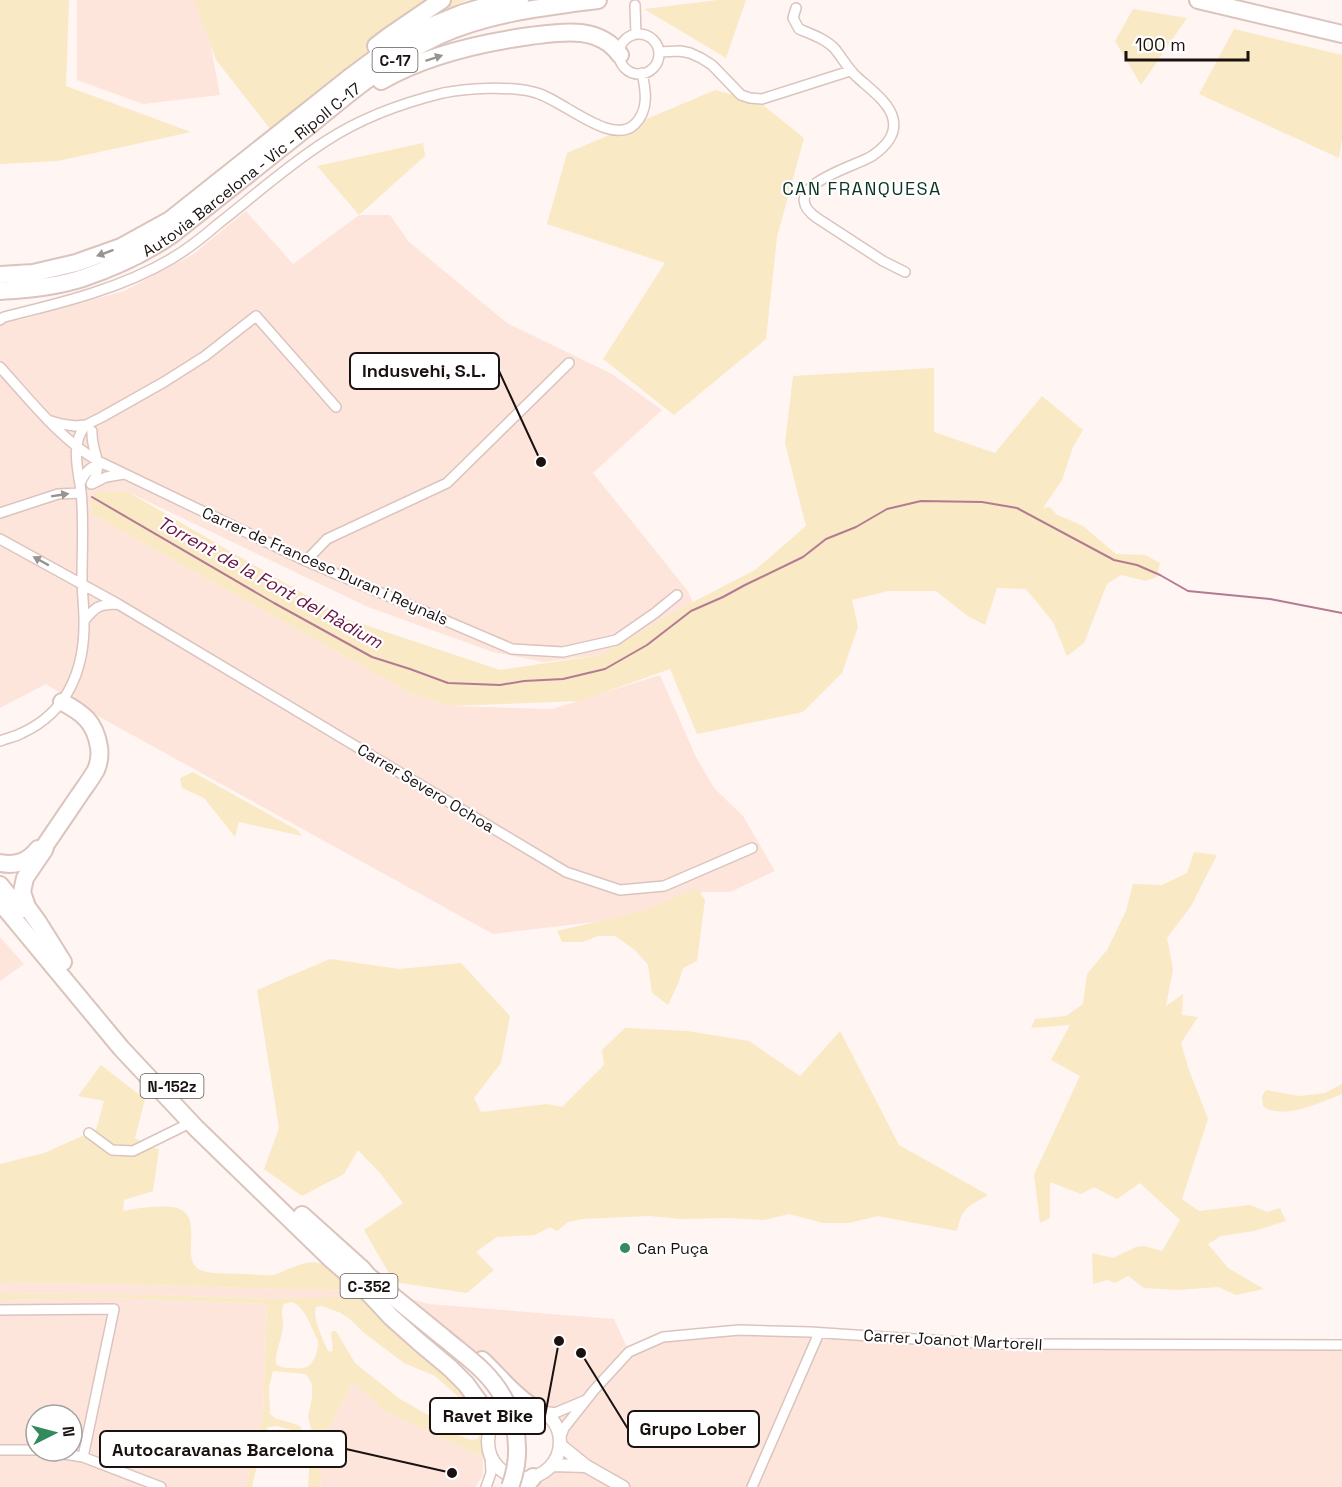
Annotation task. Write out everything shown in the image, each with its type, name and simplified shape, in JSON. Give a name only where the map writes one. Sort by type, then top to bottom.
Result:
[{"type":"highway","points":[[340,86],[347,71],[362,58],[389,36],[442,0]]},
{"type":"highway","name":"Autovia Barcelona - Vic - Ripoll C-17","points":[[0,275],[33,273],[76,263],[121,247],[170,220],[388,49],[424,29],[463,13],[493,4],[520,0]]},
{"type":"highway","name":"Autovia Barcelona - Vic - Ripoll C-17","points":[[0,291],[81,279],[127,261],[152,248],[227,192],[359,85],[398,58],[437,36],[493,17],[598,0]]},
{"type":"highway","points":[[1198,0],[1342,34]]},
{"type":"highway","points":[[1244,0],[1342,24]]},
{"type":"highway","points":[[227,192],[260,173],[353,99],[400,70],[481,45],[517,38],[565,33],[594,36],[606,42],[620,55]]},
{"type":"highway","points":[[62,702],[82,714],[92,725],[97,737],[98,762],[96,770],[25,878],[22,892],[27,907],[63,962]]},
{"type":"highway","points":[[0,863],[20,863],[46,844]]},
{"type":"highway","name":"N-152z","points":[[0,885],[131,1042],[202,1119],[290,1204],[362,1269],[371,1272],[407,1298],[483,1360],[521,1400],[538,1409]]},
{"type":"highway","name":"N-152z","points":[[0,902],[122,1048],[190,1123],[363,1287],[391,1317],[450,1368],[466,1384],[487,1413],[492,1425]]},
{"type":"highway","name":"C-352","points":[[303,1230],[439,1340],[483,1371],[496,1387],[514,1419],[518,1439],[516,1472],[510,1487]]},
{"type":"highway","name":"C-352","points":[[362,1269],[485,1386],[502,1411],[508,1432],[510,1455],[501,1487]]},
{"type":"street","points":[[635,5],[636,34]]},
{"type":"street","points":[[796,8],[793,18],[799,29],[834,47],[850,71],[882,99],[893,117],[894,130],[888,142],[871,157],[834,172],[810,189],[806,198],[806,207],[810,213],[834,229],[883,261],[905,272]]},
{"type":"street","points":[[636,34],[649,36],[658,46],[659,52],[657,64],[642,73],[634,73],[627,69],[620,55],[624,42],[636,34]]},
{"type":"street","points":[[659,52],[680,51],[701,58],[712,65],[741,95],[750,98],[762,99],[850,71]]},
{"type":"street","points":[[0,320],[4,317],[83,297],[125,282],[170,260],[198,241],[325,141],[354,124],[399,105],[450,92],[490,88],[534,92],[557,102],[597,126],[608,130],[624,130],[632,127],[644,111],[646,101],[642,73]]},
{"type":"street","points":[[0,741],[21,734],[54,712],[76,675],[82,651],[84,621],[80,489],[76,447],[88,437],[89,428],[102,417],[206,356],[256,316],[336,406]]},
{"type":"street","points":[[306,561],[327,539],[447,483],[569,363]]},
{"type":"street","name":"Carrer de Francesc Duran i Reynals","points":[[0,367],[76,447],[101,463],[306,561],[512,649],[562,652],[616,640],[677,595]]},
{"type":"street","points":[[49,420],[69,426],[89,428]]},
{"type":"street","points":[[89,428],[92,444],[101,463],[91,484]]},
{"type":"street","points":[[80,489],[82,478],[90,469],[101,463]]},
{"type":"street","points":[[0,513],[80,489],[106,477],[126,474]]},
{"type":"street","name":"Carrer Severo Ochoa","points":[[0,539],[118,604],[566,872],[620,890],[664,886],[752,848]]},
{"type":"street","points":[[84,621],[95,608],[106,604],[118,604]]},
{"type":"street","points":[[89,1133],[112,1150],[133,1151],[190,1123]]},
{"type":"street","points":[[0,1310],[114,1309],[84,1448]]},
{"type":"street","name":"Carrer Joanot Martorell","points":[[560,1442],[564,1428],[629,1352],[663,1337],[739,1330],[991,1344],[1342,1345]]},
{"type":"street","points":[[752,1487],[819,1333]]},
{"type":"street","points":[[486,1487],[491,1473],[489,1435],[496,1419],[515,1407],[525,1406],[555,1413],[588,1399]]},
{"type":"street","name":"N-152z","points":[[538,1409],[552,1419],[557,1426],[560,1442],[586,1466],[623,1487]]},
{"type":"street","points":[[490,1453],[502,1471],[529,1482],[552,1465],[556,1459],[560,1442]]},
{"type":"street","points":[[0,1450],[24,1450]]},
{"type":"street","points":[[84,1458],[161,1487]]},
{"type":"street","name":"N-152z","points":[[552,1465],[586,1466]]},
{"type":"shaded area","points":[[0,0],[69,0],[66,86],[191,132],[58,161],[0,164]]},
{"type":"shaded area","points":[[77,0],[202,0],[220,95],[143,104],[77,80]]},
{"type":"shaded area","points":[[194,0],[467,0],[364,59],[271,130],[216,60]]},
{"type":"shaded area","points":[[718,0],[746,0],[726,58],[644,9]]},
{"type":"shaded area","points":[[1133,9],[1187,18],[1141,85],[1115,41]]},
{"type":"shaded area","points":[[1234,29],[1342,55],[1342,138],[1339,158],[1199,94]]},
{"type":"shaded area","points":[[715,90],[758,101],[804,138],[777,237],[766,339],[674,415],[603,359],[665,263],[547,224],[567,153]]},
{"type":"shaded area","points":[[423,143],[425,156],[359,215],[317,166]]},
{"type":"shaded area","points":[[246,211],[293,264],[359,215],[390,215],[409,242],[507,323],[612,374],[662,410],[593,473],[687,590],[693,602],[642,638],[601,655],[544,662],[493,652],[368,607],[128,492],[91,514],[414,695],[452,706],[552,709],[660,675],[696,757],[714,788],[743,816],[775,871],[730,892],[702,892],[645,916],[493,934],[87,710],[46,684],[0,708],[0,317],[20,320],[124,291],[192,255]]},
{"type":"shaded area","points":[[934,368],[934,432],[995,453],[1042,396],[1083,430],[1073,447],[1062,480],[1043,508],[1050,507],[1056,514],[1083,526],[1116,554],[1145,555],[1160,563],[1157,577],[1146,581],[1121,575],[1107,584],[1084,643],[1067,656],[1053,622],[1026,589],[997,588],[985,625],[966,615],[936,591],[888,591],[852,600],[858,627],[842,673],[803,712],[697,734],[670,669],[580,701],[452,706],[414,695],[91,514],[91,502],[96,492],[128,492],[347,619],[500,670],[601,655],[693,602],[755,570],[806,526],[785,443],[793,376]]},
{"type":"shaded area","points":[[193,772],[297,830],[302,836],[239,822],[235,837],[204,798],[182,788],[180,778]]},
{"type":"shaded area","points":[[1194,852],[1217,855],[1191,906],[1167,938],[1173,969],[1166,1006],[1183,994],[1182,1015],[1198,1017],[1181,1043],[1208,1119],[1182,1199],[1199,1211],[1250,1205],[1267,1212],[1280,1208],[1286,1221],[1254,1231],[1221,1236],[1208,1244],[1228,1268],[1264,1289],[1236,1295],[1218,1287],[1177,1290],[1144,1288],[1128,1276],[1115,1283],[1107,1280],[1093,1284],[1092,1253],[1113,1258],[1136,1247],[1144,1246],[1162,1251],[1180,1220],[1140,1183],[1117,1199],[1094,1187],[1081,1194],[1050,1182],[1050,1218],[1040,1223],[1034,1175],[1080,1076],[1051,1060],[1070,1025],[1031,1028],[1035,1019],[1066,1016],[1083,1004],[1087,974],[1107,950],[1126,911],[1133,884],[1162,885],[1187,873]]},
{"type":"shaded area","points":[[697,888],[705,900],[697,961],[683,968],[668,1005],[652,993],[648,965],[635,950],[615,936],[598,936],[582,942],[562,942],[557,931],[643,911]]},
{"type":"shaded area","points":[[0,937],[24,964],[0,981]]},
{"type":"shaded area","points":[[330,959],[399,969],[461,963],[510,1016],[501,1063],[474,1098],[481,1112],[547,1104],[562,1107],[604,1065],[602,1050],[625,1028],[687,1031],[749,1041],[800,1076],[840,1031],[899,1145],[988,1195],[967,1208],[961,1217],[957,1231],[878,1216],[849,1223],[823,1223],[789,1214],[764,1220],[682,1219],[649,1216],[583,1219],[568,1222],[557,1231],[550,1227],[535,1235],[497,1237],[476,1252],[494,1270],[467,1293],[394,1282],[364,1230],[403,1203],[380,1173],[358,1150],[344,1174],[302,1196],[264,1169],[279,1128],[257,990]]},
{"type":"shaded area","points":[[101,1065],[145,1099],[135,1138],[147,1146],[159,1149],[153,1191],[124,1200],[123,1211],[162,1206],[182,1210],[188,1216],[191,1224],[192,1260],[196,1267],[203,1271],[273,1275],[310,1262],[321,1263],[334,1269],[437,1367],[483,1415],[485,1435],[483,1457],[383,1410],[353,1382],[325,1435],[320,1487],[308,1487],[313,1435],[308,1417],[312,1384],[305,1374],[273,1371],[269,1387],[270,1414],[275,1418],[298,1425],[302,1430],[299,1432],[277,1426],[268,1427],[252,1487],[246,1487],[263,1415],[267,1304],[113,1298],[0,1300],[0,1293],[268,1299],[354,1297],[354,1291],[0,1283],[0,1164],[44,1153],[96,1130],[104,1101],[78,1096]],"holes":[[[292,1302],[301,1308],[318,1340],[314,1359],[310,1365],[303,1368],[285,1368],[276,1364],[283,1329],[283,1307],[284,1304]],[[322,1306],[341,1313],[404,1363],[435,1376],[473,1412],[480,1427],[479,1437],[471,1440],[453,1433],[430,1416],[400,1399],[355,1363],[336,1331],[331,1333],[333,1350],[328,1351],[315,1317],[316,1307]]]},
{"type":"shaded area","points":[[1342,1084],[1342,1094],[1302,1109],[1281,1112],[1263,1106],[1262,1096],[1266,1090],[1299,1096],[1325,1093]]},
{"type":"shaded area","points":[[0,1283],[355,1291],[354,1298],[268,1299],[0,1293]]},
{"type":"shaded area","points":[[113,1298],[267,1304],[263,1415],[246,1487],[0,1487],[0,1300]]},
{"type":"shaded area","points":[[407,1298],[429,1304],[614,1319],[629,1352],[663,1337],[739,1330],[986,1344],[1342,1350],[1342,1487],[525,1487],[533,1477],[544,1472],[556,1459],[560,1439],[557,1426],[543,1411]]},
{"type":"shaded area","points":[[353,1382],[383,1410],[483,1457],[483,1475],[475,1487],[320,1487],[325,1435]]},
{"type":"waterway","name":"Torrent de la Font del Ràdium","points":[[92,497],[372,657],[448,683],[500,685],[563,679],[605,669],[647,645],[691,611],[803,557],[826,539],[856,527],[887,509],[921,501],[982,502],[1017,508],[1114,560],[1137,565],[1188,591],[1270,599],[1342,613]]},
{"type":"place","name":"Indusvehi, S.L.","points":[[541,462]]},
{"type":"place","name":"Can Puça","points":[[625,1248]]},
{"type":"place","name":"Ravet Bike","points":[[559,1341]]},
{"type":"place","name":"Grupo Lober","points":[[581,1353]]},
{"type":"place","name":"Autocaravanas Barcelona","points":[[452,1473]]},
{"type":"district","name":"CAN FRANQUESA","points":[[862,188]]}]
